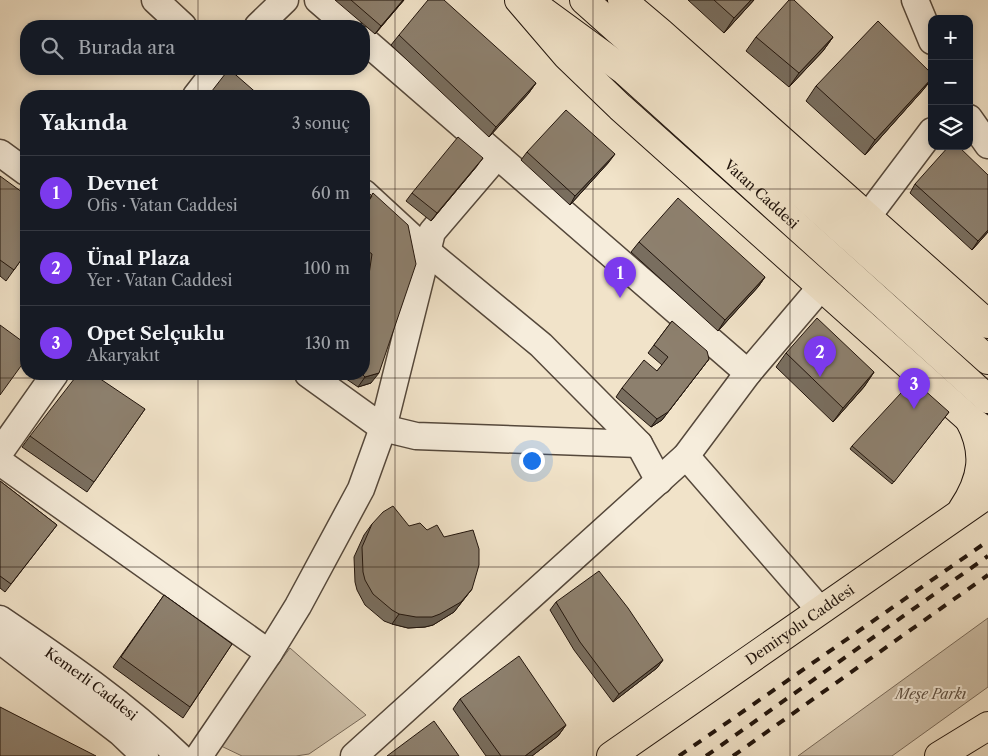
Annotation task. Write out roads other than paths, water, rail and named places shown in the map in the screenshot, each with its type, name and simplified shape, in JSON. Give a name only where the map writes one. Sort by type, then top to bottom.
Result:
[{"type":"main road","points":[[519,0],[541,27],[592,81],[978,426],[978,440],[982,458],[981,467],[974,491],[958,515]]},
{"type":"main road","name":"Vatan Caddesi","points":[[526,0],[625,70],[988,399]]},
{"type":"main road","name":"Vatan Caddesi","points":[[584,0],[988,360]]},
{"type":"main road","points":[[629,2],[988,324]]},
{"type":"main road","name":"Demiryolu Caddesi","points":[[611,756],[988,494]]},
{"type":"main road","points":[[939,756],[988,726]]},
{"type":"street","points":[[155,0],[177,20]]},
{"type":"street","points":[[264,20],[285,0]]},
{"type":"street","points":[[318,0],[341,20]]},
{"type":"street","points":[[915,0],[928,31]]},
{"type":"street","points":[[370,45],[748,373]]},
{"type":"street","points":[[201,90],[212,75]]},
{"type":"street","points":[[973,124],[988,145]]},
{"type":"street","points":[[868,216],[928,136]]},
{"type":"street","points":[[0,153],[20,168]]},
{"type":"street","points":[[199,756],[269,653],[298,606],[361,489],[384,428],[432,232],[497,156]]},
{"type":"street","points":[[370,199],[428,252],[541,345],[639,444],[659,481]]},
{"type":"street","points":[[354,756],[686,456],[748,373],[821,287]]},
{"type":"street","points":[[0,452],[51,380]]},
{"type":"street","points":[[316,380],[384,428],[416,436],[639,444]]},
{"type":"street","points":[[686,456],[820,610]]},
{"type":"street","points":[[0,462],[269,653]]},
{"type":"street","name":"Kemerli Caddesi","points":[[0,619],[106,694],[159,737],[178,756]]},
{"type":"street","name":"Kemerli Caddesi","points":[[0,640],[121,733],[145,756]]},
{"type":"railway","points":[[679,756],[988,541]]},
{"type":"railway","points":[[706,756],[988,556]]},
{"type":"railway","points":[[733,756],[988,575]]},
{"type":"place","name":"Devnet","points":[[620,298]]},
{"type":"place","name":"Ünal Plaza","points":[[820,377]]},
{"type":"place","name":"Opet Selçuklu","points":[[914,409]]},
{"type":"park label","name":"Meşe Parkı","points":[[931,694]]}]
